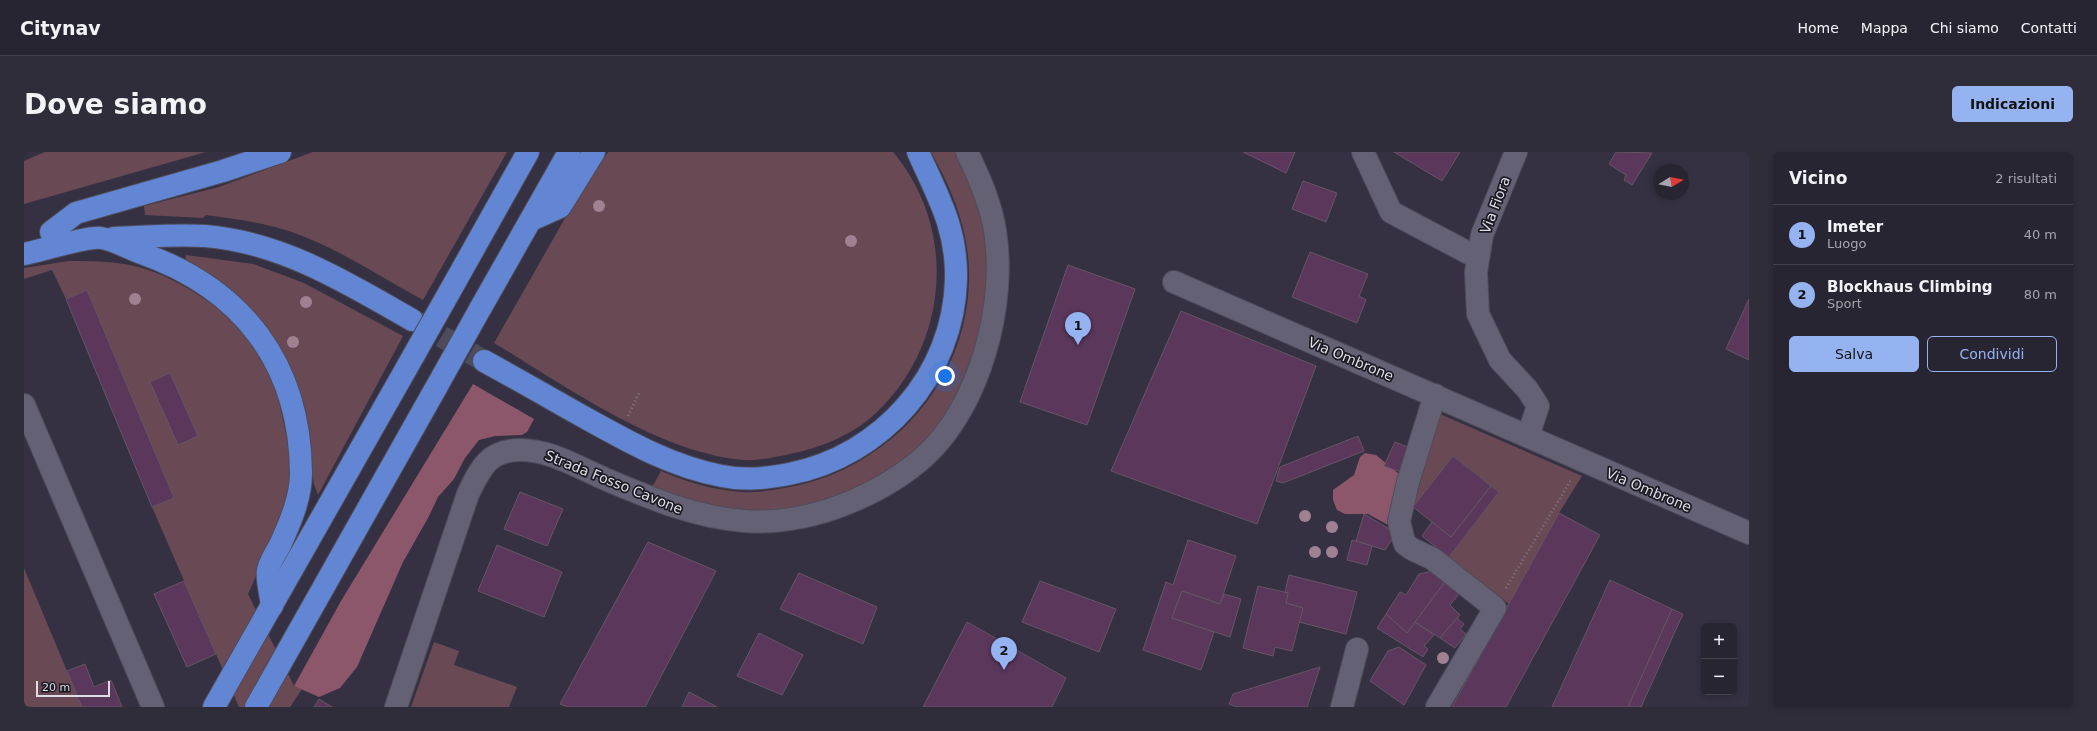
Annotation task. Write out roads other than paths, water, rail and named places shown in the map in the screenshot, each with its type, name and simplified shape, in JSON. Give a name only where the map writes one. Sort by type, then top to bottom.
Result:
[{"type":"highway","points":[[51,232],[76,213],[200,178],[280,152]]},
{"type":"highway","points":[[214,707],[528,152]]},
{"type":"highway","points":[[256,707],[569,152]]},
{"type":"highway","points":[[531,220],[560,207],[594,152]]},
{"type":"highway","points":[[907,152],[928,173]]},
{"type":"highway","points":[[484,361],[642,448],[690,468],[724,477],[760,478],[796,473],[827,463],[876,436],[905,409],[933,367],[946,333],[954,298],[955,261],[949,223],[939,194],[918,152]]},
{"type":"highway","points":[[24,239],[51,232],[100,238],[204,236],[243,242],[313,266],[412,320]]},
{"type":"highway","points":[[24,254],[100,238],[153,257],[181,270],[229,302],[253,327],[269,349],[282,374],[291,403],[298,441],[301,474],[297,504],[268,570],[267,614]]},
{"type":"street","name":"Strada Fosso Cavone","points":[[396,707],[468,494],[484,463],[498,454],[516,450],[548,454],[657,501],[690,512],[747,522],[775,521],[806,516],[841,506],[876,491],[926,455],[952,421],[976,377],[986,346],[994,312],[997,279],[995,230],[986,197],[967,152]]},
{"type":"street","points":[[1363,152],[1391,212],[1478,258],[1476,272],[1478,314],[1500,360],[1527,389],[1538,406],[1528,436]]},
{"type":"street","name":"Via Fiora","points":[[1478,258],[1482,235],[1516,152]]},
{"type":"street","name":"Via Ombrone","points":[[1174,282],[1749,533]]},
{"type":"street","points":[[1435,395],[1408,482],[1399,521],[1403,538],[1405,544],[1433,559],[1495,608],[1438,707]]},
{"type":"street","points":[[24,405],[153,707]]},
{"type":"street","points":[[1342,707],[1357,649]]},
{"type":"tunnel","points":[[413,320],[484,361]]},
{"type":"place","name":"Imeter","points":[[1078,345]]},
{"type":"place","name":"Blockhaus Climbing","points":[[1004,670]]}]
